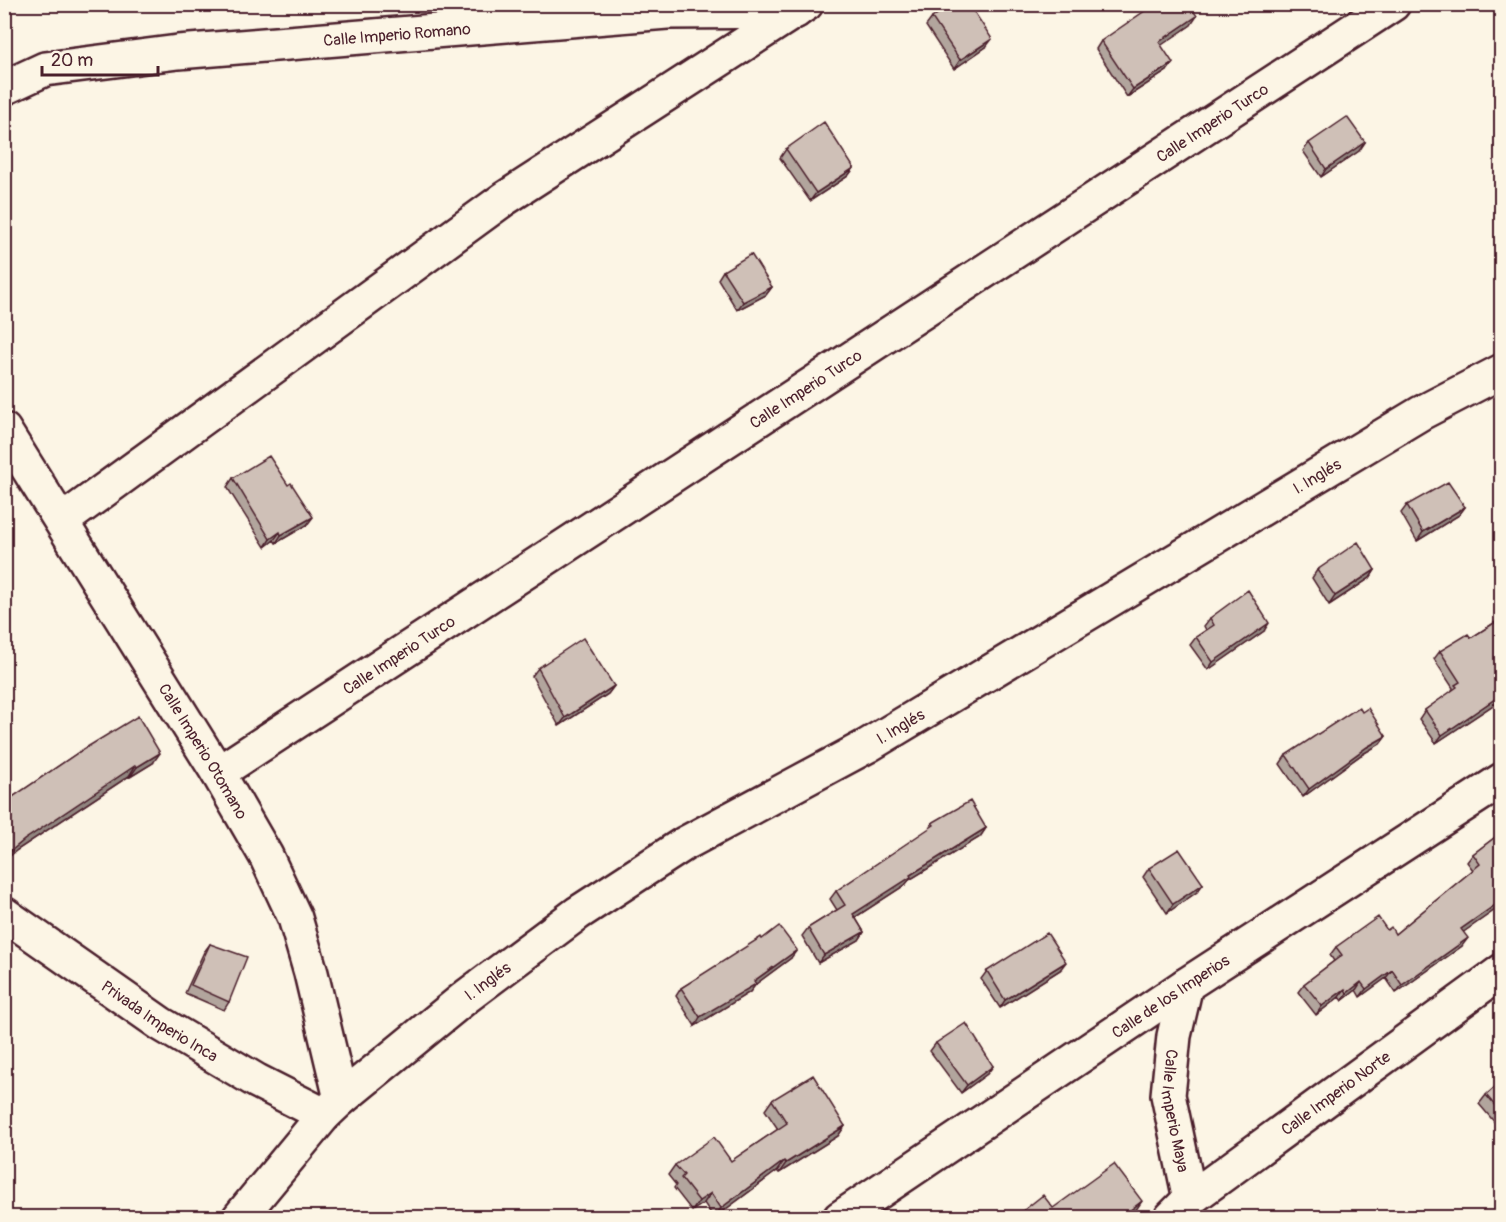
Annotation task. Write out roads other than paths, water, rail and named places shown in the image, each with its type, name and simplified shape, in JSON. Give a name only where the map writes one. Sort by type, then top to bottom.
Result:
[{"type":"street","name":"Calle Imperio Turco","points":[[218,773],[1393,4]]},
{"type":"street","name":"Calle Imperio Romano","points":[[4,88],[45,69],[178,52],[666,12],[801,8]]},
{"type":"street","points":[[62,521],[504,199],[801,8]]},
{"type":"street","name":"I. Inglés","points":[[332,1107],[467,996],[550,933],[684,844],[867,746],[1421,413],[1502,370]]},
{"type":"street","name":"Calle Imperio Otomano","points":[[4,430],[218,773],[266,856],[295,918],[311,973],[332,1107]]},
{"type":"street","name":"Calle de los Imperios","points":[[840,1218],[1186,985],[1502,780]]},
{"type":"street","name":"Privada Imperio Inca","points":[[4,914],[161,1024],[257,1081],[332,1107]]},
{"type":"street","name":"Calle Imperio Norte","points":[[1180,1208],[1502,971]]},
{"type":"street","name":"Calle Imperio Maya","points":[[1180,1208],[1168,1095],[1174,1036],[1186,985]]},
{"type":"street","points":[[239,1218],[332,1107]]}]
